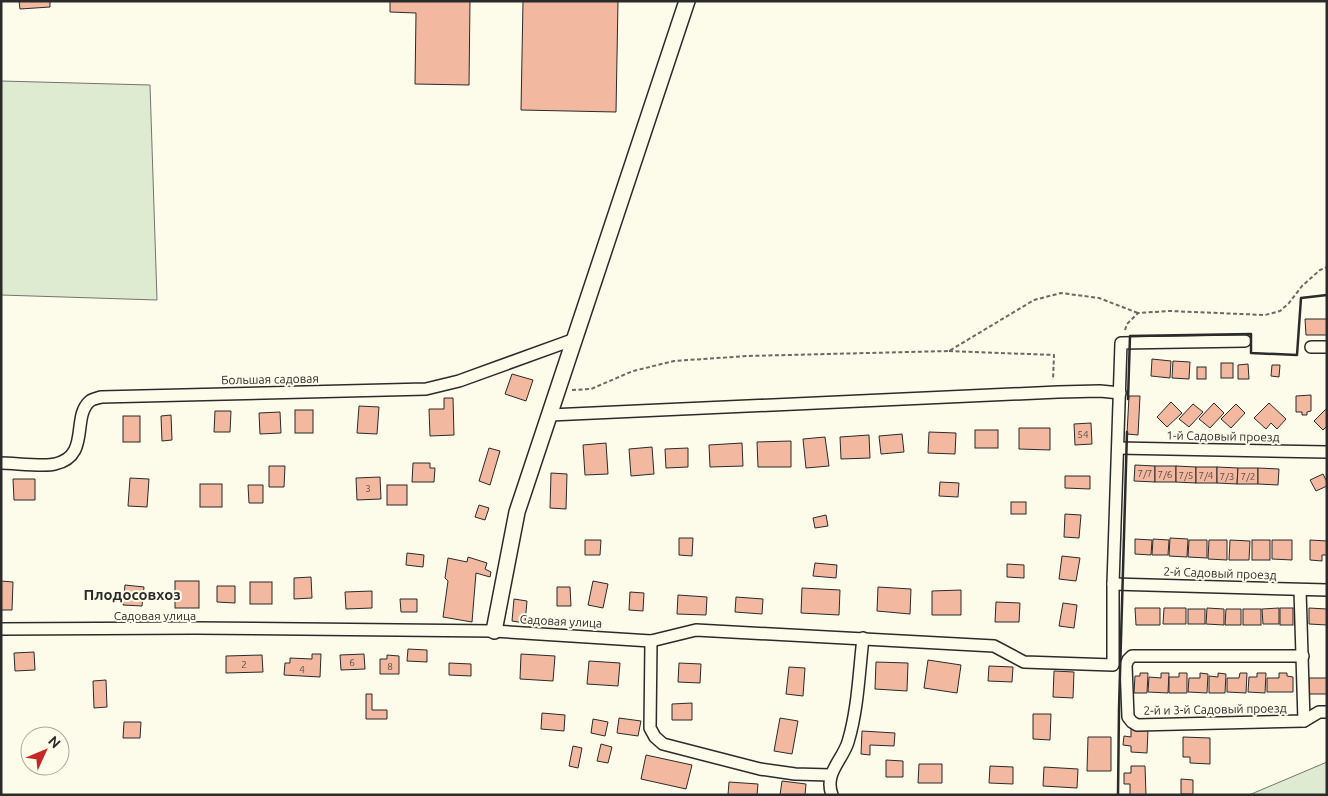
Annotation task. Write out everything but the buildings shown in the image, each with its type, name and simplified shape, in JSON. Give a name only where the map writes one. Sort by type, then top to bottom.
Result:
[{"type":"street","points":[[494,631],[517,512],[687,1]]},
{"type":"street","name":"Большая садовая","points":[[1,463],[54,465],[69,458],[77,446],[83,413],[89,402],[101,397],[426,389],[459,381],[575,339]]},
{"type":"street","points":[[1113,584],[1122,343],[1245,341]]},
{"type":"street","points":[[1311,347],[1327,347]]},
{"type":"street","points":[[550,415],[1052,392],[1100,391],[1120,393]]},
{"type":"street","name":"1-й Садовый проезд","points":[[1118,448],[1327,452]]},
{"type":"street","name":"Садовая улица","points":[[1,629],[195,628],[494,631],[651,641],[696,630],[994,646],[1024,662],[1113,665],[1113,584]]},
{"type":"street","name":"2-й Садовый проезд","points":[[1113,584],[1327,590]]},
{"type":"street","points":[[1300,590],[1304,721]]},
{"type":"street","points":[[832,795],[830,775],[848,743],[863,638]]},
{"type":"street","points":[[651,641],[650,728],[655,737],[663,744],[760,769],[794,774],[830,775]]},
{"type":"street","name":"2-й и 3-й Садовый проезд","points":[[1303,656],[1132,656],[1126,665],[1128,716],[1137,725],[1304,721],[1319,712],[1327,712]]},
{"type":"path","points":[[949,352],[1034,300],[1061,294],[1099,298],[1138,313],[1170,311],[1265,316],[1280,311],[1302,286],[1320,270],[1327,268]]},
{"type":"path","points":[[1122,343],[1127,324],[1138,313]]},
{"type":"path","points":[[558,390],[591,389],[633,371],[674,361],[747,356],[949,352],[1054,355],[1052,392]]},
{"type":"green space","points":[[1,81],[150,85],[157,300],[1,295]]},
{"type":"green space","points":[[1327,762],[1327,795],[1249,795]]},
{"type":"wall","points":[[1128,399],[1130,336],[1251,334],[1251,353],[1297,355],[1301,298],[1327,295]]},
{"type":"wall","points":[[1118,795],[1127,432]]},
{"type":"district","name":"Плодосовхоз","points":[[132,594]]}]
